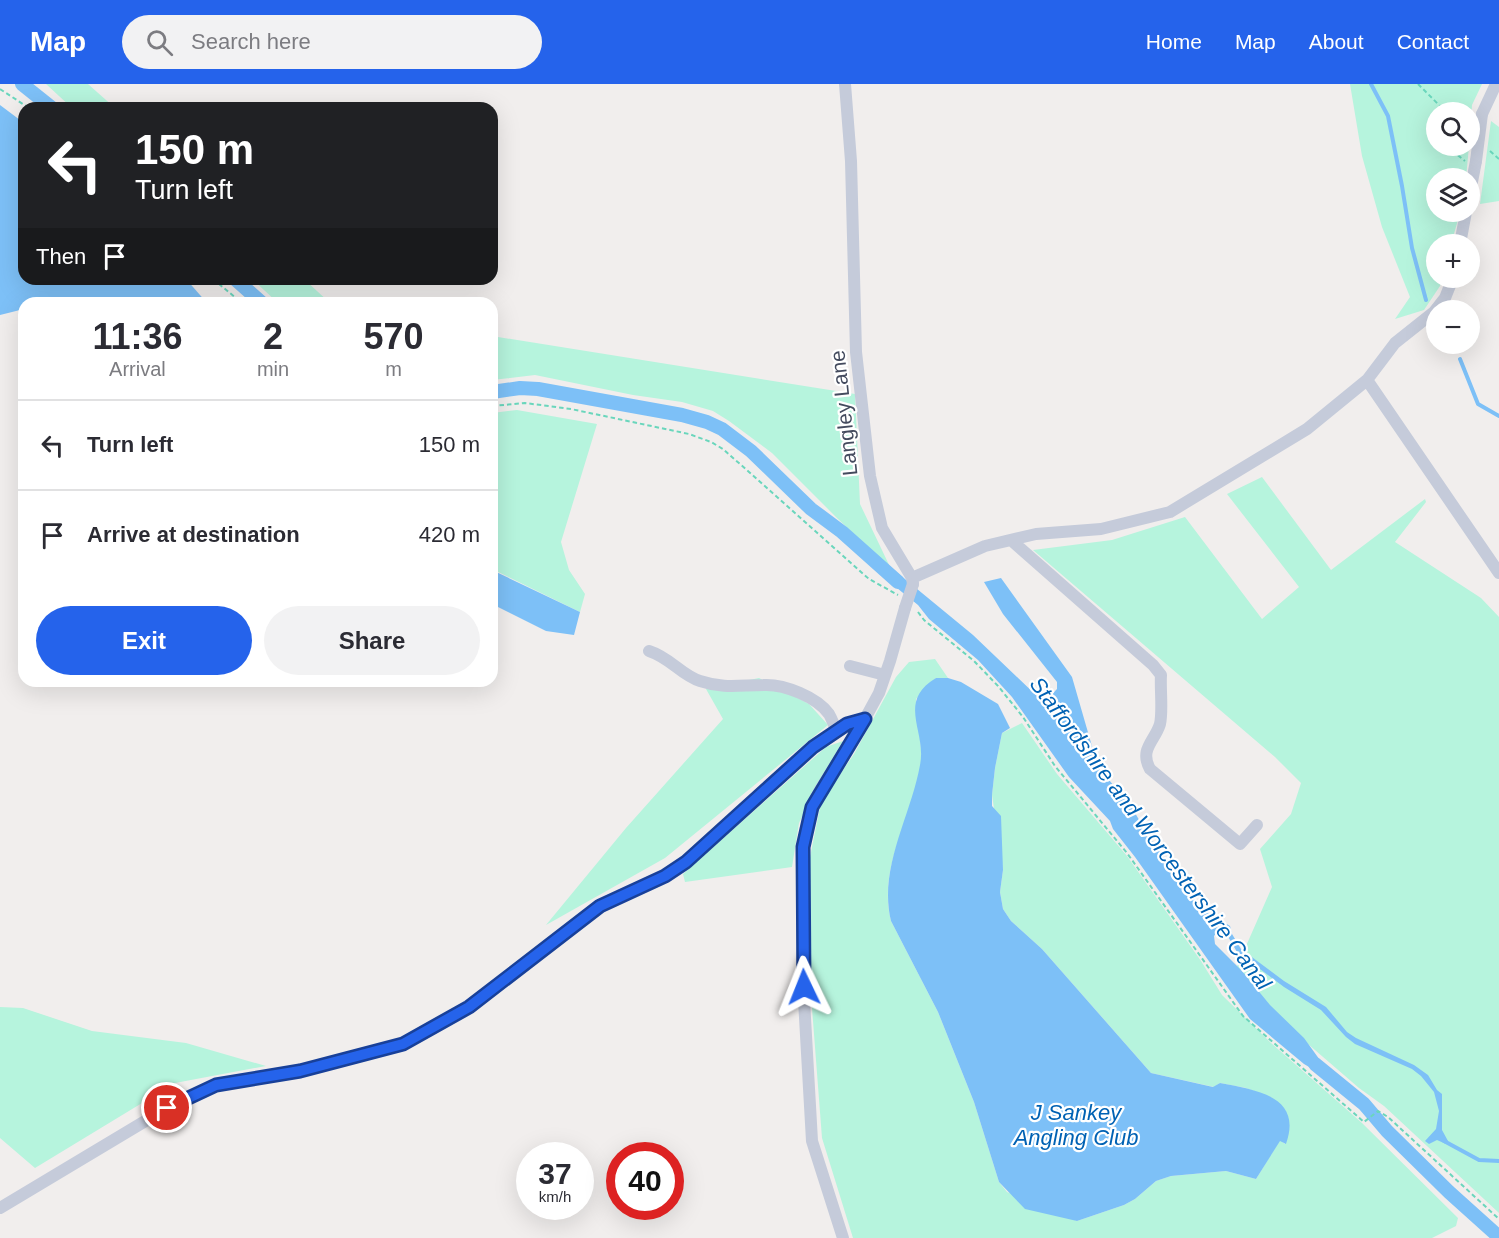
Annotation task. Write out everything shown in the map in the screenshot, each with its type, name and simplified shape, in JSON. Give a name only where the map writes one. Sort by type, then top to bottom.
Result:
[{"type":"street","name":"Langley Lane","points":[[845,84],[851,161],[856,352],[870,476],[882,528],[912,581]]},
{"type":"street","points":[[1474,168],[1482,114],[1496,84]]},
{"type":"street","points":[[843,1238],[812,1141],[802,965],[803,847],[812,807],[879,693],[908,606],[912,581],[985,546],[1036,534],[1101,529],[1170,512],[1307,429],[1367,380],[1395,344],[1434,312],[1445,298],[1449,288]]},
{"type":"street","points":[[1367,380],[1499,573]]},
{"type":"street","points":[[1011,540],[1153,665],[1161,675],[1160,724],[1147,749],[1145,760],[1150,769],[1240,844],[1257,825]]},
{"type":"street","points":[[649,651],[662,655],[696,680],[714,686],[764,684],[787,687],[823,708],[829,714],[837,731]]},
{"type":"street","points":[[850,666],[885,675]]},
{"type":"street","points":[[0,1208],[167,1108],[216,1085],[300,1071],[403,1044],[450,1018],[469,1007],[600,906],[665,876],[686,862],[813,747],[847,724],[865,719]]},
{"type":"path","points":[[1418,84],[1436,102]]},
{"type":"path","points":[[0,89],[20,102]]},
{"type":"path","points":[[1458,156],[1475,164]]},
{"type":"path","points":[[220,285],[235,297]]},
{"type":"path","points":[[498,405],[525,403],[571,409],[688,434],[723,449],[869,579],[908,606],[974,661],[1011,701],[1054,766],[1127,853],[1243,1016],[1364,1122],[1378,1112],[1397,1124],[1499,1219]]},
{"type":"green space","points":[[46,84],[88,84],[108,102],[66,102]]},
{"type":"green space","points":[[1350,84],[1482,84],[1473,102],[1426,102],[1426,156],[1468,156],[1467,168],[1426,168],[1426,222],[1457,222],[1454,234],[1426,234],[1426,288],[1439,288],[1431,300],[1426,300],[1424,310],[1395,319],[1410,297],[1382,227],[1362,156]]},
{"type":"green space","points":[[1491,121],[1499,127],[1499,201],[1480,204]]},
{"type":"green space","points":[[258,285],[310,285],[324,297],[272,297]]},
{"type":"green space","points":[[498,337],[855,394],[860,504],[891,569],[772,453],[713,411],[682,402],[633,395],[535,375],[498,379]]},
{"type":"green space","points":[[517,410],[597,424],[561,542],[569,570],[585,594],[580,612],[498,572],[498,412]]},
{"type":"green space","points":[[1262,477],[1331,570],[1425,499],[1426,502],[1395,542],[1481,598],[1499,617],[1499,1213],[1384,1106],[1359,1088],[1279,1019],[1235,971],[1272,887],[1260,849],[1291,814],[1301,783],[1275,757],[1033,550],[1112,540],[1185,517],[1262,619],[1299,587],[1227,494]]},
{"type":"green space","points":[[935,659],[948,678],[936,678],[916,699],[921,764],[892,861],[888,901],[891,921],[938,1012],[974,1102],[999,1182],[1007,1192],[1077,1221],[1124,1205],[1156,1181],[1171,1176],[1226,1171],[1256,1179],[1280,1140],[1285,1144],[1272,1098],[1246,1088],[1220,1083],[1214,1087],[1151,1073],[1042,949],[1011,921],[1003,909],[1000,892],[1003,870],[992,795],[1002,733],[1022,723],[1057,774],[1127,856],[1201,961],[1222,995],[1271,1043],[1362,1123],[1458,1218],[1456,1226],[1432,1238],[853,1238],[822,1138],[810,982],[809,862],[821,802],[854,754],[896,677],[909,662]]},
{"type":"green space","points":[[759,678],[809,704],[828,725],[665,858],[546,925],[626,828],[723,719],[706,689]]},
{"type":"green space","points":[[843,741],[821,778],[799,823],[792,867],[685,882],[683,874],[826,747]]},
{"type":"green space","points":[[0,1007],[23,1008],[92,1031],[186,1043],[266,1066],[175,1083],[35,1168],[0,1138]]},
{"type":"water","points":[[0,105],[18,118],[18,285],[191,285],[202,297],[18,297],[18,310],[0,315]]},
{"type":"water","points":[[877,556],[973,635],[1039,698],[1045,701],[1057,689],[1057,682],[1003,614],[984,582],[1001,578],[1072,677],[1098,767],[1131,806],[1149,837],[1202,909],[1230,926],[1241,949],[1284,981],[1326,1007],[1347,1032],[1414,1065],[1428,1075],[1442,1094],[1442,1130],[1448,1141],[1446,1144],[1437,1140],[1429,1144],[1425,1141],[1436,1129],[1439,1111],[1434,1092],[1421,1076],[1412,1069],[1355,1044],[1321,1010],[1284,987],[1237,952],[1221,927],[1214,936],[1215,944],[1242,971],[1270,1005],[1304,1038],[1330,1074],[1326,1077],[1304,1064],[1250,1019],[1113,829],[1110,821],[1069,777],[1012,697],[978,660],[892,584]]},
{"type":"water","points":[[498,573],[580,612],[574,635],[546,631],[498,607]]},
{"type":"water","name":"J Sankey Angling Club","points":[[936,678],[948,678],[961,682],[998,704],[1010,728],[1002,733],[992,795],[992,806],[1001,816],[1003,870],[1000,892],[1003,909],[1011,921],[1042,949],[1151,1073],[1213,1087],[1220,1083],[1248,1089],[1273,1098],[1282,1105],[1288,1115],[1290,1128],[1286,1144],[1280,1141],[1256,1179],[1226,1171],[1171,1176],[1156,1181],[1124,1205],[1077,1221],[1025,1209],[999,1182],[974,1102],[938,1012],[891,921],[888,901],[892,862],[920,765],[920,740],[915,707],[924,687]]},
{"type":"waterway","name":"Staffordshire and Worcestershire Canal","points":[[22,84],[44,102]]},
{"type":"waterway","points":[[1371,84],[1388,116],[1412,248],[1426,300]]},
{"type":"waterway","name":"Staffordshire and Worcestershire Canal","points":[[242,285],[255,297]]},
{"type":"waterway","points":[[1460,359],[1478,404],[1499,416]]},
{"type":"waterway","name":"Staffordshire and Worcestershire Canal","points":[[498,391],[520,388],[538,389],[682,415],[722,429],[751,451],[811,509],[842,532],[898,582]]},
{"type":"waterway","name":"Staffordshire and Worcestershire Canal","points":[[1315,1064],[1364,1104],[1387,1131],[1499,1237]]},
{"type":"waterway","points":[[1444,1141],[1479,1160],[1499,1161]]},
{"type":"route","points":[[167,1108],[216,1085],[300,1071],[403,1044],[469,1007],[600,906],[665,876],[686,862],[813,747],[847,724],[865,719],[820,790],[812,807],[803,847],[802,965],[804,987]]}]
